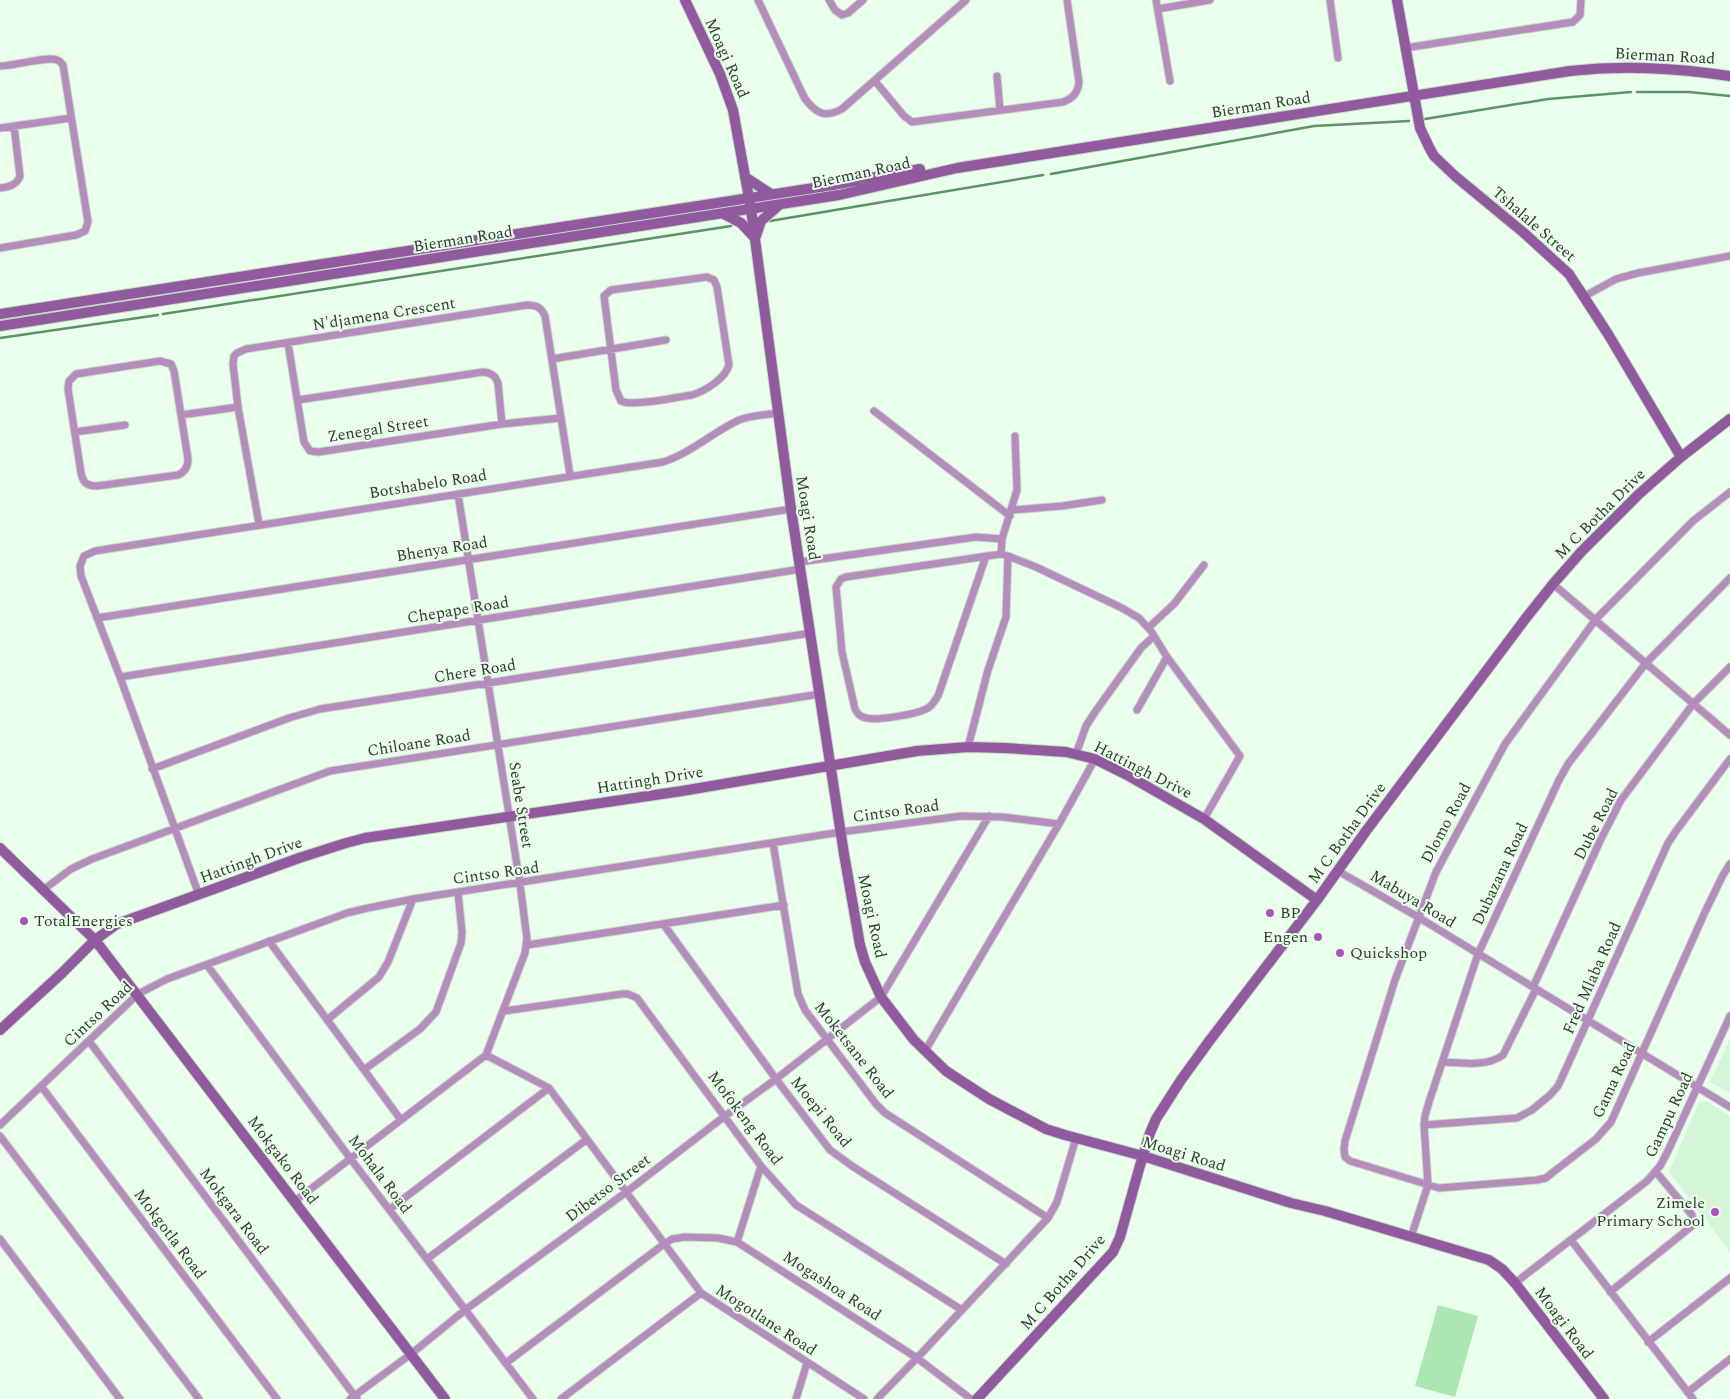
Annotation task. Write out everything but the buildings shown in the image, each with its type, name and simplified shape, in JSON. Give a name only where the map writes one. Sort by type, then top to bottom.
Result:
[{"type":"street","name":"Moagi Road","points":[[685,0],[734,110],[751,209],[791,509],[830,766],[860,945],[864,962],[881,997],[925,1052],[946,1070],[995,1103],[1038,1125],[1291,1203],[1325,1211],[1488,1260],[1502,1269],[1515,1283],[1604,1399]]},
{"type":"street","points":[[758,0],[806,99],[812,107],[826,115],[842,109],[966,0]]},
{"type":"street","points":[[829,0],[835,10],[842,15],[851,11],[863,0]]},
{"type":"street","points":[[875,81],[904,116],[912,122],[1063,102],[1075,95],[1078,89],[1079,75],[1067,0]]},
{"type":"street","points":[[1156,0],[1170,81]]},
{"type":"street","points":[[1158,9],[1210,0]]},
{"type":"street","points":[[1330,0],[1338,58]]},
{"type":"street","name":"Tshalale Street","points":[[1397,0],[1420,128],[1434,156],[1460,181],[1561,265],[1585,296],[1680,457]]},
{"type":"street","points":[[1405,48],[1567,24],[1580,16],[1581,2]]},
{"type":"street","points":[[0,66],[50,59],[58,60],[64,68],[88,216],[85,231],[76,235],[0,248]]},
{"type":"street","name":"Bierman Road","points":[[0,314],[771,194],[987,158],[1570,71],[1647,67],[1730,74]]},
{"type":"street","points":[[997,76],[1000,110]]},
{"type":"street","name":"Bierman Road","points":[[0,326],[724,214],[860,191],[957,168],[1413,94]]},
{"type":"street","points":[[0,128],[71,118]]},
{"type":"street","points":[[0,188],[14,184],[20,176],[14,126]]},
{"type":"street","points":[[745,177],[771,194]]},
{"type":"street","points":[[755,239],[761,221],[780,204]]},
{"type":"street","points":[[724,214],[741,223],[755,239]]},
{"type":"street","points":[[1585,296],[1599,287],[1623,277],[1730,256]]},
{"type":"street","points":[[707,277],[714,280],[717,287],[729,365],[727,372],[698,393],[624,403],[621,401],[616,390],[610,349],[603,299],[606,293],[611,290],[685,279],[707,277]]},
{"type":"street","name":"N'djamena Crescent","points":[[258,524],[238,407],[233,364],[234,356],[242,351],[288,343],[531,305],[540,308],[545,316],[570,475]]},
{"type":"street","points":[[552,359],[666,340]]},
{"type":"street","name":"Zenegal Street","points":[[288,343],[304,442],[307,449],[314,452],[502,424],[561,418]]},
{"type":"street","points":[[160,361],[171,364],[174,371],[188,463],[185,470],[178,474],[97,486],[87,485],[82,478],[75,432],[68,385],[69,381],[76,374],[160,361]]},
{"type":"street","points":[[298,400],[482,372],[488,373],[498,383],[502,424]]},
{"type":"street","points":[[181,415],[238,407]]},
{"type":"street","points":[[874,411],[1011,513],[1102,500]]},
{"type":"street","name":"Botshabelo Road","points":[[98,618],[81,576],[80,566],[84,556],[95,551],[570,475],[663,462],[682,454],[738,420],[757,415],[778,413]]},
{"type":"street","name":"M C Botha Drive","points":[[977,1399],[1113,1252],[1120,1237],[1143,1156],[1156,1119],[1177,1085],[1318,900],[1366,831],[1448,721],[1553,584],[1618,514],[1680,457],[1730,419]]},
{"type":"street","points":[[75,432],[125,424]]},
{"type":"street","points":[[968,747],[988,670],[1006,617],[1002,539],[1018,490],[1015,436]]},
{"type":"street","name":"Dlomo Road","points":[[1428,1185],[1350,1161],[1344,1153],[1345,1141],[1395,980],[1436,872],[1446,850],[1505,744],[1596,619],[1693,521],[1730,492]]},
{"type":"street","name":"Seabe Street","points":[[458,494],[520,884],[527,945],[486,1055]]},
{"type":"street","name":"Bhenya Road","points":[[98,618],[469,558],[791,509]]},
{"type":"street","name":"Chepape Road","points":[[120,677],[478,621],[976,537],[1002,539]]},
{"type":"street","points":[[986,556],[938,696],[934,702],[923,710],[898,716],[868,718],[858,714],[853,704],[842,652],[836,592],[838,582],[846,577],[986,556],[1004,555],[1036,567],[1122,608],[1139,618],[1148,628],[1240,756],[1204,819]]},
{"type":"street","points":[[1148,628],[1174,604],[1204,565]]},
{"type":"street","name":"Dubazana Road","points":[[1411,1238],[1428,1185],[1424,1125],[1442,1062],[1478,954],[1563,772],[1646,663],[1730,578]]},
{"type":"street","points":[[1553,584],[1730,735]]},
{"type":"street","points":[[98,618],[199,896]]},
{"type":"street","name":"Chere Road","points":[[152,769],[289,718],[320,709],[811,633]]},
{"type":"street","points":[[1076,754],[1086,726],[1095,712],[1141,648],[1154,636]]},
{"type":"street","points":[[1137,710],[1167,657]]},
{"type":"street","name":"Dube Road","points":[[1442,1062],[1483,1062],[1495,1060],[1503,1055],[1616,808],[1693,704],[1730,667]]},
{"type":"street","name":"Chiloane Road","points":[[43,890],[80,863],[330,771],[820,694]]},
{"type":"street","name":"Hattingh Drive","points":[[0,1030],[95,940],[117,924],[346,842],[682,791],[917,751],[968,747],[1066,752],[1095,759],[1204,819],[1318,900]]},
{"type":"street","points":[[925,1052],[1095,759]]},
{"type":"street","name":"Fred Mlaba Road","points":[[1424,1125],[1514,1118],[1527,1113],[1550,1095],[1558,1086],[1668,843],[1730,759]]},
{"type":"street","name":"Cintso Road","points":[[0,1124],[138,994],[157,983],[347,913],[413,899],[520,884],[841,832],[961,816],[989,816],[1059,824]]},
{"type":"street","points":[[881,997],[989,816]]},
{"type":"street","name":"Moketsane Road","points":[[773,843],[798,994],[805,1010],[876,1104],[885,1112],[1048,1218]]},
{"type":"street","name":"Mokgako Road","points":[[0,848],[95,940],[445,1399]]},
{"type":"street","name":"Gama Road","points":[[1428,1185],[1445,1188],[1537,1180],[1550,1175],[1604,1132],[1611,1122],[1705,912],[1730,864]]},
{"type":"street","name":"Mabuya Road","points":[[1338,871],[1418,917],[1730,1107]]},
{"type":"street","points":[[365,1069],[420,1029],[436,1012],[461,943],[462,932],[458,893]]},
{"type":"street","points":[[327,1020],[378,977],[388,962],[413,899]]},
{"type":"street","points":[[527,945],[784,905]]},
{"type":"street","name":"Moepi Road","points":[[664,925],[830,1150],[1006,1264]]},
{"type":"street","points":[[269,941],[401,1120]]},
{"type":"street","name":"Mohala Road","points":[[207,964],[350,1158],[533,1399]]},
{"type":"street","name":"Mofokeng Road","points":[[504,1011],[622,994],[633,996],[645,1008],[762,1166],[799,1207],[962,1310]]},
{"type":"street","name":"Dibetso Street","points":[[354,1398],[466,1310],[625,1193],[881,997]]},
{"type":"street","name":"Gampu Road","points":[[1515,1283],[1647,1182],[1656,1172],[1668,1153],[1730,1016]]},
{"type":"street","name":"Mokgara Road","points":[[88,1041],[354,1398]]},
{"type":"street","points":[[295,1201],[486,1055]]},
{"type":"street","name":"Mogotlane Road","points":[[486,1055],[549,1088],[701,1294],[864,1399]]},
{"type":"street","name":"Mokgotla Road","points":[[41,1086],[277,1399]]},
{"type":"street","points":[[390,1209],[549,1088]]},
{"type":"street","points":[[0,1136],[199,1399]]},
{"type":"street","points":[[877,1399],[1048,1218],[1057,1202],[1076,1138]]},
{"type":"street","points":[[427,1259],[586,1140]]},
{"type":"street","points":[[737,1242],[762,1166]]},
{"type":"street","points":[[1610,1292],[1692,1226],[1692,1215],[1686,1206],[1656,1172]]},
{"type":"street","name":"Mogashoa Road","points":[[664,1244],[672,1239],[685,1237],[718,1238],[737,1242],[917,1358],[971,1399]]},
{"type":"street","points":[[0,1239],[120,1399]]},
{"type":"street","points":[[1571,1240],[1693,1399]]},
{"type":"street","points":[[506,1363],[664,1244]]},
{"type":"street","points":[[1648,1342],[1730,1278]]},
{"type":"street","points":[[560,1399],[701,1294]]},
{"type":"street","points":[[1688,1392],[1730,1359]]},
{"type":"street","points":[[796,1399],[807,1363]]},
{"type":"shaded area","points":[[1730,1039],[1730,1093],[1710,1082]]},
{"type":"shaded area","name":"Zimele Primary School","points":[[1706,1101],[1730,1116],[1730,1251],[1669,1172],[1699,1102]]},
{"type":"green space","points":[[1438,1305],[1478,1316],[1455,1397],[1415,1386]]},
{"type":"waterway","points":[[1425,119],[1548,99],[1631,92]]},
{"type":"waterway","points":[[1637,92],[1689,92],[1730,96]]},
{"type":"waterway","points":[[1051,174],[1314,126],[1409,121]]},
{"type":"waterway","points":[[770,221],[1043,175]]},
{"type":"waterway","points":[[163,314],[731,226]]},
{"type":"waterway","points":[[0,338],[158,315]]},
{"type":"place","name":"BP","points":[[1270,913]]},
{"type":"place","name":"TotalEnergies","points":[[24,921]]},
{"type":"place","name":"Engen","points":[[1318,937]]},
{"type":"place","name":"Quickshop","points":[[1340,953]]},
{"type":"place","name":"Zimele Primary School","points":[[1715,1212]]}]
